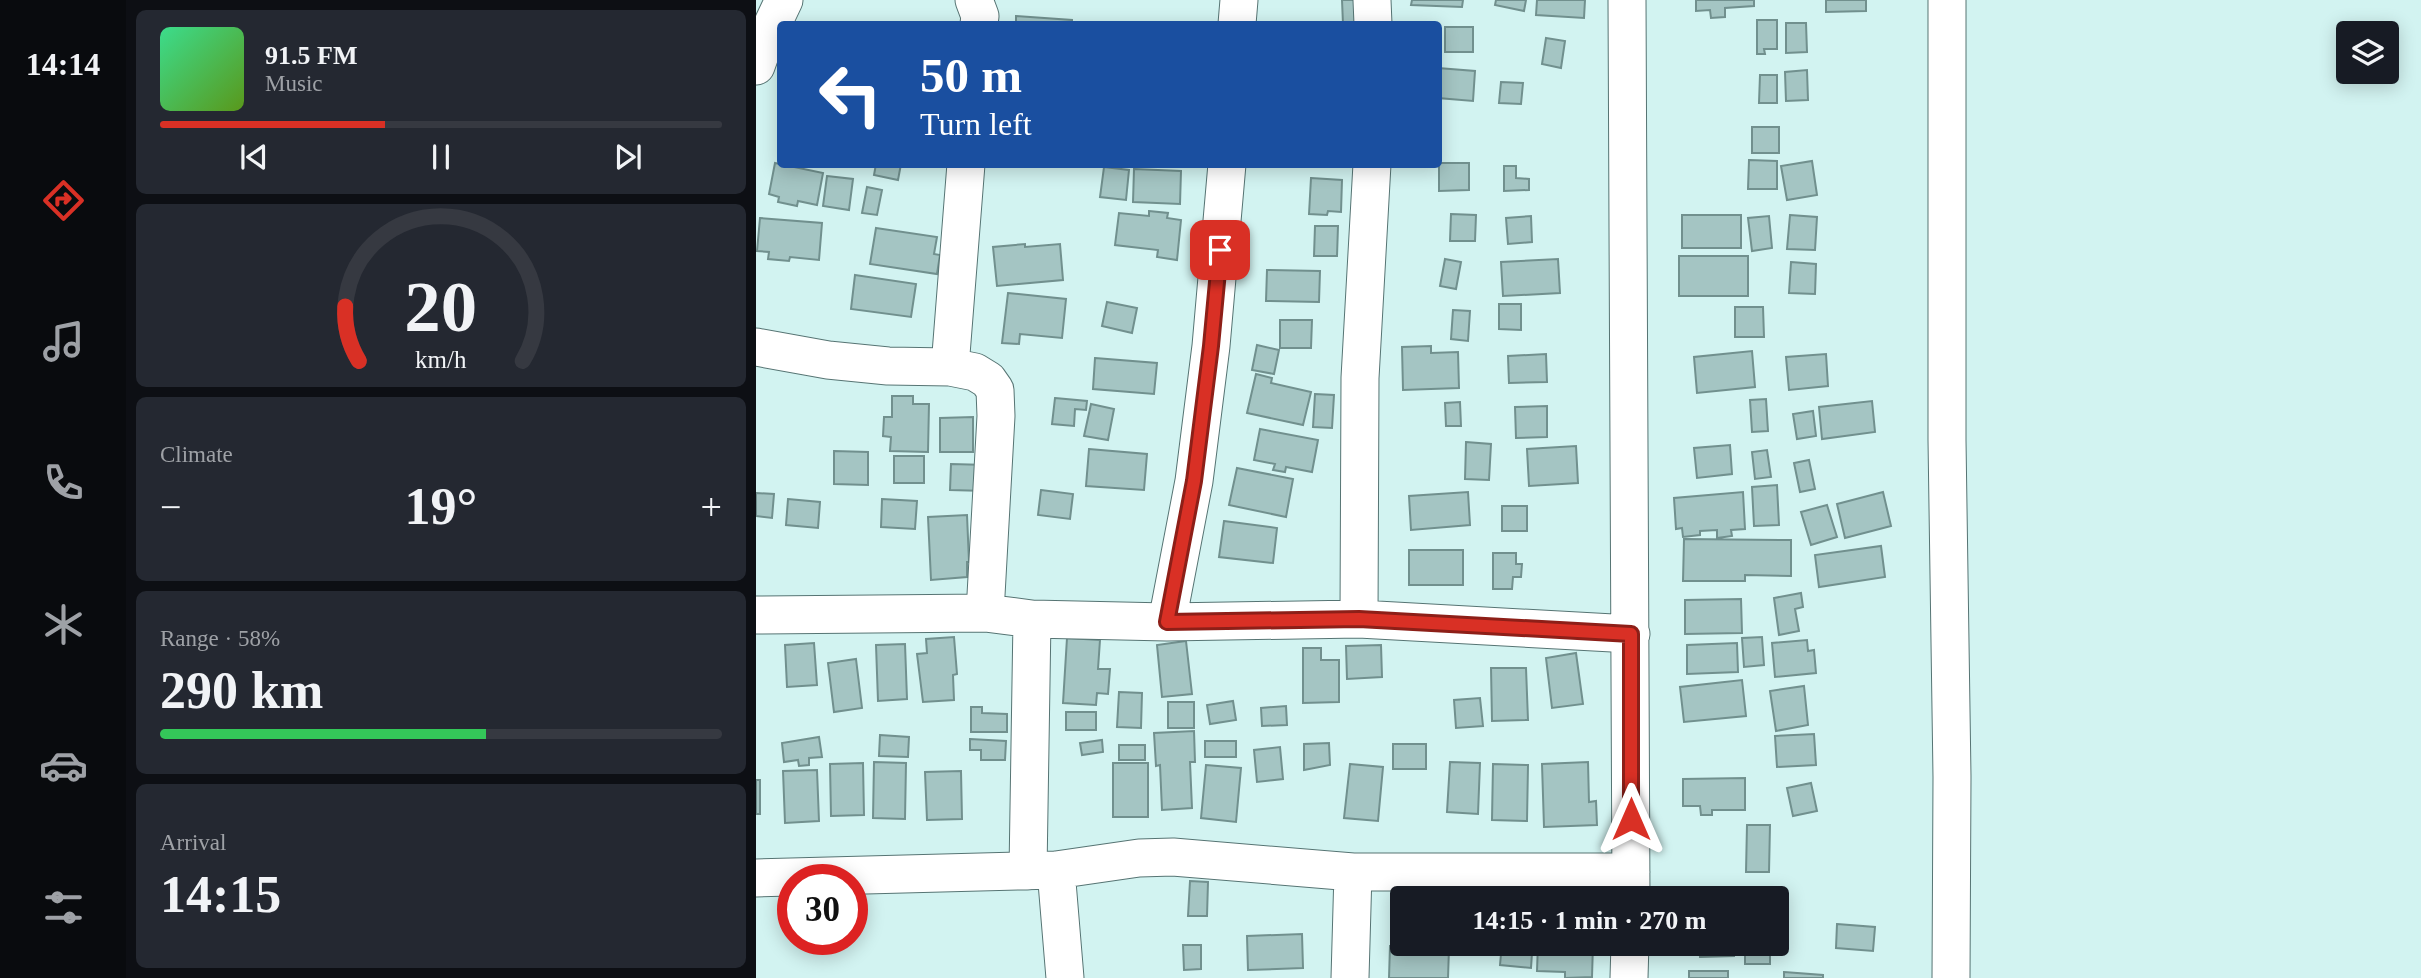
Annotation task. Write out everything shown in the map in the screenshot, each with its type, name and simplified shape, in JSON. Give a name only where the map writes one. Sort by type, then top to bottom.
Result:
[{"type":"street","points":[[756,66],[784,0]]},
{"type":"street","points":[[974,0],[979,21]]},
{"type":"street","points":[[1237,21],[1239,0]]},
{"type":"street","points":[[1372,0],[1373,21]]},
{"type":"street","points":[[756,878],[1042,871],[1139,858],[1173,857],[1353,872],[1631,885],[1628,0]]},
{"type":"street","points":[[1947,0],[1951,978]]},
{"type":"street","points":[[950,367],[966,168]]},
{"type":"street","points":[[1167,622],[1194,481],[1211,346],[1227,168]]},
{"type":"street","points":[[1359,619],[1360,378],[1372,168]]},
{"type":"street","points":[[756,347],[828,360],[888,366],[950,367],[975,372],[988,380],[995,390],[985,613]]},
{"type":"street","points":[[756,615],[985,613],[1032,619],[1167,622],[1359,619],[1631,634]]},
{"type":"street","points":[[1032,619],[1042,871],[1065,978]]},
{"type":"street","points":[[1350,978],[1353,872]]},
{"type":"street","points":[[1629,978],[1630,956]]},
{"type":"building","points":[[1342,0],[1357,0],[1359,21],[1343,21]]},
{"type":"building","points":[[1412,0],[1463,0],[1462,7],[1411,5]]},
{"type":"building","points":[[1496,0],[1526,0],[1524,11],[1495,5]]},
{"type":"building","points":[[1537,0],[1585,0],[1584,18],[1536,15]]},
{"type":"building","points":[[1696,0],[1754,0],[1754,6],[1725,8],[1725,17],[1711,18],[1710,10],[1696,11]]},
{"type":"building","points":[[1826,0],[1866,0],[1866,11],[1826,12]]},
{"type":"building","points":[[1016,16],[1072,20],[1072,21],[1016,21]]},
{"type":"building","points":[[1757,20],[1777,20],[1777,49],[1764,49],[1765,54],[1757,54]]},
{"type":"building","points":[[1786,23],[1806,23],[1807,52],[1786,53]]},
{"type":"building","points":[[1445,27],[1473,27],[1473,52],[1445,52]]},
{"type":"building","points":[[1546,38],[1565,41],[1561,68],[1542,64]]},
{"type":"building","points":[[1442,68],[1475,71],[1473,101],[1442,98]]},
{"type":"building","points":[[1807,70],[1808,100],[1786,101],[1785,72]]},
{"type":"building","points":[[1760,75],[1777,75],[1777,103],[1759,103]]},
{"type":"building","points":[[1501,82],[1523,83],[1521,104],[1499,103]]},
{"type":"building","points":[[1752,127],[1779,127],[1779,153],[1752,153]]},
{"type":"building","points":[[1749,160],[1777,161],[1777,189],[1748,189]]},
{"type":"building","points":[[1812,161],[1817,195],[1787,200],[1781,166]]},
{"type":"building","points":[[775,163],[777,168],[799,168],[823,173],[817,205],[798,201],[797,206],[778,202],[779,197],[769,194]]},
{"type":"building","points":[[1442,163],[1469,163],[1469,190],[1439,191],[1439,168],[1442,168]]},
{"type":"building","points":[[1504,166],[1516,166],[1516,178],[1529,179],[1529,190],[1504,191]]},
{"type":"building","points":[[875,168],[900,168],[898,180],[874,175]]},
{"type":"building","points":[[1104,168],[1129,170],[1126,200],[1100,197]]},
{"type":"building","points":[[1134,169],[1181,171],[1180,204],[1133,202]]},
{"type":"building","points":[[827,176],[853,179],[849,210],[823,206]]},
{"type":"building","points":[[1311,178],[1342,180],[1341,212],[1328,211],[1327,215],[1309,214]]},
{"type":"building","points":[[867,187],[882,190],[877,215],[862,213]]},
{"type":"building","points":[[1149,211],[1168,213],[1167,218],[1181,220],[1177,260],[1157,257],[1158,250],[1115,245],[1119,213],[1149,216]]},
{"type":"building","points":[[1451,214],[1476,215],[1475,241],[1450,241]]},
{"type":"building","points":[[1682,215],[1741,215],[1741,248],[1682,248]]},
{"type":"building","points":[[1790,215],[1817,217],[1815,250],[1787,249]]},
{"type":"building","points":[[1531,216],[1532,242],[1508,244],[1506,218]]},
{"type":"building","points":[[1769,216],[1772,248],[1752,251],[1748,218]]},
{"type":"building","points":[[760,218],[822,223],[819,260],[790,257],[789,261],[768,259],[769,252],[757,251]]},
{"type":"building","points":[[1315,226],[1338,226],[1337,256],[1314,256]]},
{"type":"building","points":[[876,228],[937,237],[934,254],[940,255],[937,274],[870,264]]},
{"type":"building","points":[[1025,244],[1025,247],[1060,244],[1063,280],[997,286],[993,247]]},
{"type":"building","points":[[1679,256],[1748,256],[1748,296],[1679,296]]},
{"type":"building","points":[[1445,259],[1461,262],[1456,289],[1440,286]]},
{"type":"building","points":[[1558,259],[1560,293],[1503,296],[1501,262]]},
{"type":"building","points":[[1791,262],[1816,264],[1815,294],[1789,293]]},
{"type":"building","points":[[1267,270],[1320,271],[1319,302],[1266,301]]},
{"type":"building","points":[[855,275],[916,284],[911,317],[851,309]]},
{"type":"building","points":[[1008,293],[1066,299],[1062,338],[1020,334],[1019,344],[1002,343]]},
{"type":"building","points":[[1107,302],[1137,308],[1132,333],[1102,326]]},
{"type":"building","points":[[1499,304],[1521,304],[1521,330],[1499,329]]},
{"type":"building","points":[[1735,307],[1763,307],[1764,337],[1735,337]]},
{"type":"building","points":[[1453,310],[1470,311],[1468,341],[1451,339]]},
{"type":"building","points":[[1280,320],[1312,320],[1311,348],[1280,348]]},
{"type":"building","points":[[1257,345],[1279,350],[1274,374],[1252,370]]},
{"type":"building","points":[[1431,346],[1431,353],[1458,352],[1459,388],[1403,390],[1402,347]]},
{"type":"building","points":[[1752,351],[1755,387],[1697,393],[1694,357]]},
{"type":"building","points":[[1546,354],[1547,382],[1509,383],[1508,356]]},
{"type":"building","points":[[1826,354],[1828,386],[1789,390],[1786,357]]},
{"type":"building","points":[[1095,358],[1157,363],[1154,394],[1093,389]]},
{"type":"building","points":[[1256,374],[1272,378],[1271,383],[1311,392],[1303,425],[1247,413]]},
{"type":"building","points":[[1315,394],[1334,395],[1332,428],[1313,427]]},
{"type":"building","points":[[892,396],[913,396],[913,404],[929,404],[928,452],[890,451],[891,437],[883,436],[884,417],[892,417]]},
{"type":"building","points":[[1055,398],[1087,401],[1086,410],[1075,409],[1074,426],[1052,424]]},
{"type":"building","points":[[1766,399],[1768,431],[1752,432],[1750,400]]},
{"type":"building","points":[[1872,401],[1875,432],[1822,439],[1819,407]]},
{"type":"building","points":[[1460,402],[1461,426],[1446,426],[1445,403]]},
{"type":"building","points":[[1091,404],[1114,409],[1108,440],[1084,436]]},
{"type":"building","points":[[1547,406],[1547,437],[1516,438],[1515,407]]},
{"type":"building","points":[[1813,411],[1816,436],[1797,439],[1793,414]]},
{"type":"building","points":[[973,417],[973,452],[940,452],[940,418]]},
{"type":"building","points":[[1260,429],[1318,440],[1312,472],[1286,467],[1285,472],[1273,470],[1275,464],[1254,460]]},
{"type":"building","points":[[1466,442],[1491,444],[1489,480],[1465,479]]},
{"type":"building","points":[[1730,445],[1732,474],[1697,478],[1694,448]]},
{"type":"building","points":[[1576,446],[1578,483],[1529,486],[1527,449]]},
{"type":"building","points":[[1089,449],[1147,454],[1144,490],[1086,486]]},
{"type":"building","points":[[1767,450],[1771,477],[1755,479],[1752,452]]},
{"type":"building","points":[[834,451],[868,452],[868,485],[834,484]]},
{"type":"building","points":[[894,456],[924,456],[924,483],[894,483]]},
{"type":"building","points":[[1809,460],[1815,489],[1800,492],[1794,463]]},
{"type":"building","points":[[951,464],[987,465],[986,491],[950,490]]},
{"type":"building","points":[[1237,468],[1293,479],[1286,517],[1229,505]]},
{"type":"building","points":[[1777,485],[1779,525],[1754,526],[1752,487]]},
{"type":"building","points":[[1041,490],[1073,494],[1070,519],[1038,515]]},
{"type":"building","points":[[1468,492],[1470,525],[1411,530],[1409,496]]},
{"type":"building","points":[[1743,492],[1745,529],[1731,530],[1732,536],[1717,538],[1717,530],[1700,531],[1700,535],[1683,537],[1682,528],[1676,529],[1674,498]]},
{"type":"building","points":[[1883,492],[1891,526],[1845,538],[1837,504]]},
{"type":"building","points":[[756,493],[774,494],[772,518],[756,516]]},
{"type":"building","points":[[788,499],[820,502],[818,528],[786,525]]},
{"type":"building","points":[[882,499],[917,501],[915,529],[881,527]]},
{"type":"building","points":[[1827,505],[1837,537],[1811,545],[1801,512]]},
{"type":"building","points":[[1502,506],[1527,506],[1527,531],[1502,531]]},
{"type":"building","points":[[967,515],[967,577],[931,580],[928,517]]},
{"type":"building","points":[[1224,521],[1277,528],[1273,563],[1219,557]]},
{"type":"building","points":[[1684,539],[1791,540],[1791,576],[1745,575],[1745,581],[1683,581]]},
{"type":"building","points":[[1881,546],[1885,577],[1819,587],[1815,555]]},
{"type":"building","points":[[1409,550],[1463,550],[1463,585],[1409,585]]},
{"type":"building","points":[[1493,553],[1516,553],[1516,564],[1522,564],[1521,577],[1513,577],[1512,589],[1493,589]]},
{"type":"building","points":[[1801,593],[1803,607],[1795,609],[1799,631],[1779,635],[1774,598]]},
{"type":"building","points":[[1741,599],[1742,633],[1685,634],[1685,600]]},
{"type":"building","points":[[954,637],[957,674],[953,675],[954,700],[923,702],[917,654],[927,653],[926,639]]},
{"type":"building","points":[[1762,637],[1764,665],[1744,667],[1742,638]]},
{"type":"building","points":[[1067,638],[1100,640],[1098,669],[1110,669],[1108,694],[1097,693],[1096,705],[1063,703]]},
{"type":"building","points":[[1807,640],[1808,651],[1814,650],[1816,673],[1775,677],[1772,643]]},
{"type":"building","points":[[1186,641],[1192,694],[1162,697],[1157,645]]},
{"type":"building","points":[[814,643],[817,685],[787,687],[785,645]]},
{"type":"building","points":[[1737,643],[1738,672],[1687,674],[1687,645]]},
{"type":"building","points":[[905,644],[907,699],[878,701],[876,645]]},
{"type":"building","points":[[1381,645],[1382,677],[1347,679],[1346,646]]},
{"type":"building","points":[[1303,648],[1321,648],[1321,660],[1339,660],[1339,702],[1303,703]]},
{"type":"building","points":[[1576,653],[1583,704],[1552,708],[1546,658]]},
{"type":"building","points":[[856,659],[862,708],[834,712],[828,663]]},
{"type":"building","points":[[1491,668],[1526,668],[1528,720],[1492,721]]},
{"type":"building","points":[[1742,680],[1746,716],[1684,722],[1680,687]]},
{"type":"building","points":[[1804,686],[1808,725],[1776,731],[1770,691]]},
{"type":"building","points":[[1119,692],[1142,693],[1141,728],[1117,727]]},
{"type":"building","points":[[1480,698],[1483,726],[1456,728],[1454,700]]},
{"type":"building","points":[[1233,701],[1236,720],[1210,724],[1207,705]]},
{"type":"building","points":[[1168,702],[1194,702],[1194,728],[1168,728]]},
{"type":"building","points":[[1286,706],[1287,725],[1262,726],[1261,708]]},
{"type":"building","points":[[971,707],[982,707],[982,713],[1007,714],[1007,732],[971,732]]},
{"type":"building","points":[[1066,712],[1096,712],[1096,730],[1066,730]]},
{"type":"building","points":[[1194,731],[1195,762],[1190,762],[1192,808],[1162,810],[1160,765],[1156,766],[1154,733]]},
{"type":"building","points":[[1814,734],[1816,765],[1777,767],[1775,736]]},
{"type":"building","points":[[880,735],[909,737],[908,757],[879,756]]},
{"type":"building","points":[[819,737],[822,757],[809,758],[809,765],[799,766],[798,760],[784,762],[782,743]]},
{"type":"building","points":[[970,739],[1006,741],[1005,760],[981,760],[981,750],[970,750]]},
{"type":"building","points":[[1102,740],[1103,752],[1082,755],[1080,743]]},
{"type":"building","points":[[1205,741],[1236,741],[1236,757],[1205,757]]},
{"type":"building","points":[[1329,743],[1330,765],[1304,770],[1304,744]]},
{"type":"building","points":[[1393,744],[1426,744],[1426,769],[1393,769]]},
{"type":"building","points":[[1119,745],[1145,745],[1145,760],[1119,760]]},
{"type":"building","points":[[1280,747],[1283,779],[1257,782],[1254,750]]},
{"type":"building","points":[[874,762],[906,763],[905,819],[873,818]]},
{"type":"building","points":[[1450,762],[1480,763],[1478,814],[1447,812]]},
{"type":"building","points":[[1588,762],[1589,802],[1596,801],[1597,825],[1544,827],[1542,764]]},
{"type":"building","points":[[863,763],[864,815],[831,816],[830,764]]},
{"type":"building","points":[[1113,763],[1148,763],[1148,817],[1113,817]]},
{"type":"building","points":[[1350,764],[1383,767],[1378,821],[1344,818]]},
{"type":"building","points":[[1493,764],[1528,765],[1527,821],[1492,820]]},
{"type":"building","points":[[1206,765],[1241,768],[1236,822],[1201,818]]},
{"type":"building","points":[[817,770],[819,821],[785,823],[783,771]]},
{"type":"building","points":[[961,771],[962,819],[927,820],[925,772]]},
{"type":"building","points":[[1745,778],[1745,810],[1712,810],[1712,815],[1701,815],[1700,806],[1683,806],[1683,779]]},
{"type":"building","points":[[756,780],[760,780],[760,814],[756,814]]},
{"type":"building","points":[[1811,783],[1817,811],[1793,816],[1787,788]]},
{"type":"building","points":[[1747,825],[1770,825],[1769,872],[1746,872]]},
{"type":"building","points":[[1190,881],[1208,882],[1207,916],[1188,916]]},
{"type":"building","points":[[1837,924],[1875,927],[1873,951],[1836,948]]},
{"type":"building","points":[[1302,934],[1303,968],[1248,970],[1247,936]]},
{"type":"building","points":[[1183,945],[1201,945],[1201,969],[1184,970]]},
{"type":"building","points":[[1390,946],[1390,956],[1449,956],[1448,978],[1389,978]]},
{"type":"building","points":[[1501,956],[1532,956],[1531,968],[1500,965]]},
{"type":"building","points":[[1538,956],[1593,956],[1592,977],[1565,978],[1565,972],[1537,971]]},
{"type":"building","points":[[1745,956],[1770,956],[1770,964],[1745,964]]},
{"type":"building","points":[[1689,971],[1728,971],[1728,978],[1689,978]]},
{"type":"building","points":[[1784,972],[1823,975],[1823,978],[1784,978]]},
{"type":"route","points":[[1220,250],[1194,481],[1167,622],[1359,619],[1631,634],[1631,819]]}]
